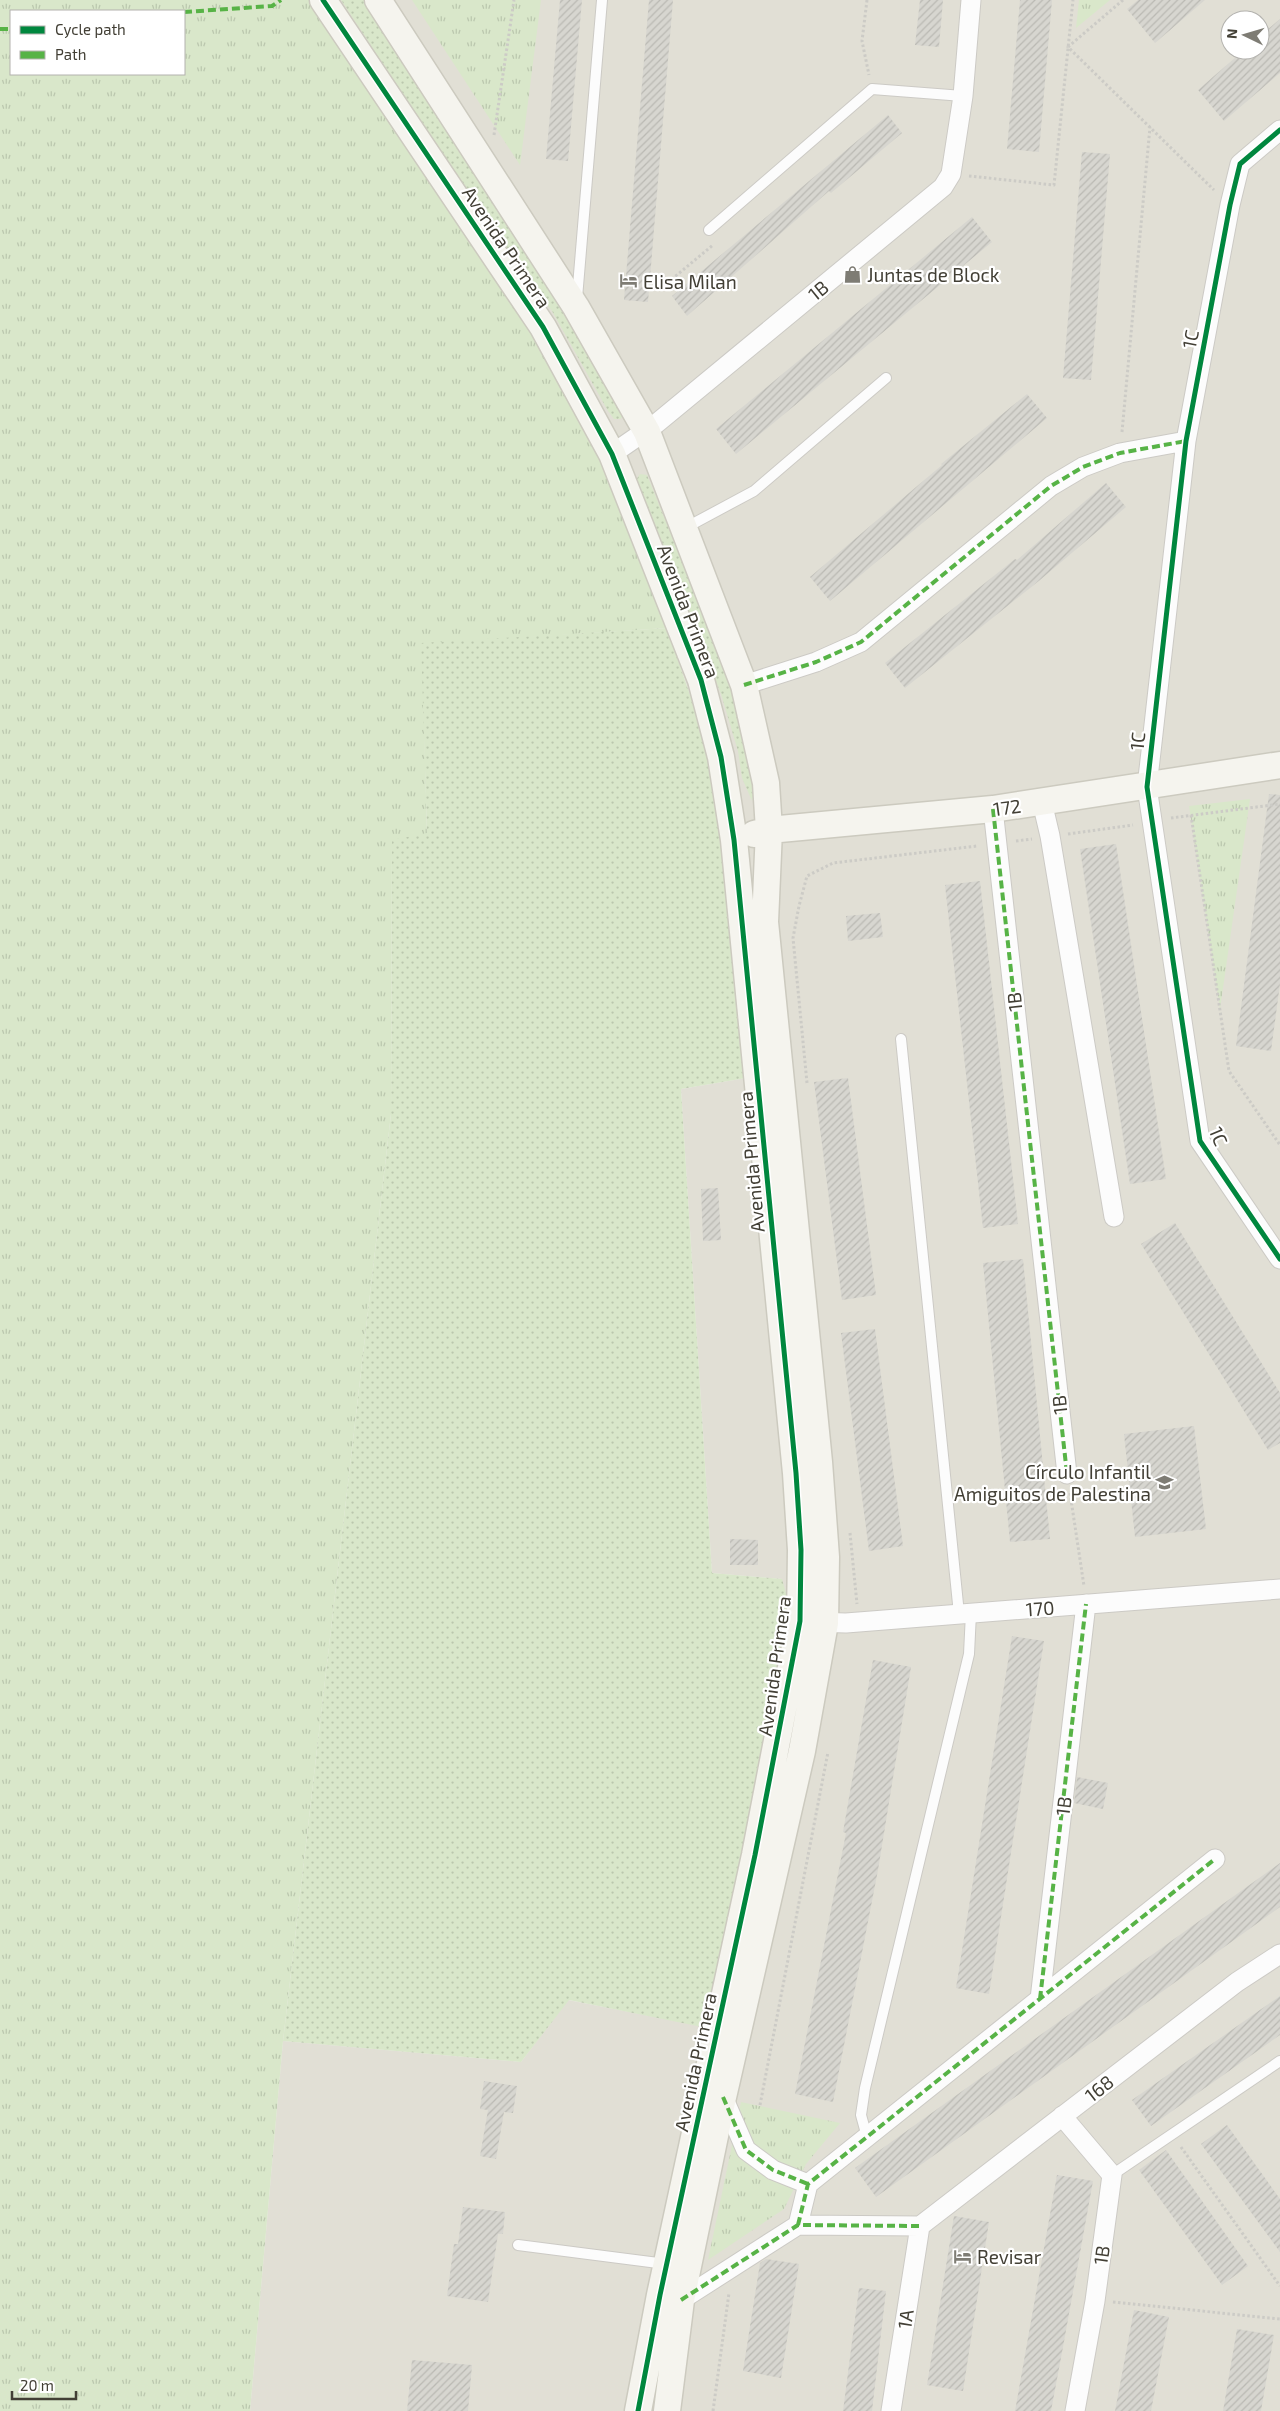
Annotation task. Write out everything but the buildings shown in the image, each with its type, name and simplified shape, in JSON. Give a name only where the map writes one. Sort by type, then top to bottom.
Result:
[{"type":"street","name":"Avenida Primera","points":[[323,0],[543,326],[612,454],[701,680],[722,757],[734,840],[796,1472],[801,1550],[800,1621],[671,2298],[638,2411]]},
{"type":"street","name":"Avenida Primera","points":[[378,0],[576,307],[647,432],[744,685],[766,784],[769,830],[765,922],[819,1462],[826,1557],[825,1623],[802,1751],[723,2097],[677,2266]]},
{"type":"street","name":"1B","points":[[612,454],[647,432],[943,188],[951,174],[964,96],[971,0]]},
{"type":"street","name":"1C","points":[[1280,130],[1240,164],[1230,205],[1186,441],[1147,786],[1200,1141],[1280,1258]]},
{"type":"street","points":[[744,685],[807,665],[842,652],[861,642],[1051,486],[1083,467],[1120,453],[1186,441]]},
{"type":"street","name":"172","points":[[734,840],[769,830],[993,809],[1280,765]]},
{"type":"street","points":[[1042,802],[1050,836],[1114,1217]]},
{"type":"street","name":"1B","points":[[993,809],[1067,1474]]},
{"type":"street","name":"170","points":[[800,1621],[825,1623],[1280,1589]]},
{"type":"street","name":"1B","points":[[1040,1999],[1086,1604]]},
{"type":"street","points":[[798,2226],[808,2184],[1215,1860]]},
{"type":"street","name":"168","points":[[920,2226],[1237,1982],[1280,1954]]},
{"type":"street","points":[[723,2097],[746,2150],[772,2170],[808,2184]]},
{"type":"street","points":[[1062,2116],[1112,2175]]},
{"type":"street","name":"1B","points":[[1075,2411],[1095,2301],[1112,2175]]},
{"type":"street","points":[[671,2298],[733,2268],[798,2226],[920,2226]]},
{"type":"street","name":"1A","points":[[891,2411],[920,2226]]},
{"type":"street","name":"Avenida Primera","points":[[667,2411],[671,2298]]},
{"type":"lane","points":[[576,307],[602,0]]},
{"type":"lane","points":[[709,230],[872,89],[964,96]]},
{"type":"lane","points":[[684,528],[754,491],[886,378]]},
{"type":"lane","points":[[867,2137],[861,2115],[865,2088],[969,1654],[901,1039]]},
{"type":"lane","points":[[1112,2175],[1280,2062]]},
{"type":"lane","points":[[518,2245],[677,2266]]},
{"type":"path","points":[[489,171],[514,0]]},
{"type":"path","points":[[951,174],[1054,185],[1073,0]]},
{"type":"path","points":[[1068,47],[1123,0]]},
{"type":"path","points":[[1068,47],[1230,205]]},
{"type":"path","points":[[1120,453],[1150,126]]},
{"type":"path","points":[[1191,815],[1229,1070],[1280,1145]]},
{"type":"path","points":[[1067,1474],[1086,1604]]},
{"type":"path","points":[[760,2105],[829,1746]]},
{"type":"path","points":[[1172,2134],[1280,2286]]},
{"type":"path","points":[[713,2411],[733,2268]]},
{"type":"path","points":[[1095,2301],[1280,2319]]},
{"type":"shaded area","points":[[315,0],[1280,0],[1280,2411],[250,2411],[283,2041],[521,2062],[568,2000],[712,2028],[782,1579],[712,1573],[681,1089],[764,1075],[722,788],[648,572]]},
{"type":"green space","points":[[0,0],[315,0],[575,385],[667,628],[422,644],[427,834],[392,841],[391,1114],[283,2041],[250,2411],[0,2411]]},
{"type":"green space","points":[[341,0],[364,0],[540,268],[623,416],[620,419],[614,419],[608,411],[552,311],[507,253]]},
{"type":"green space","points":[[412,0],[541,0],[520,165]]},
{"type":"green space","points":[[1079,0],[1110,0],[1076,28]]},
{"type":"green space","points":[[640,474],[647,475],[726,670],[738,706],[754,790],[752,801],[742,778],[738,751],[721,694],[636,480]]},
{"type":"green space","points":[[667,628],[722,788],[764,1075],[681,1089],[712,1573],[782,1579],[796,1629],[712,2029],[569,2000],[521,2062],[283,2041],[391,1114],[392,840],[427,833],[421,643]]},
{"type":"green space","points":[[1250,799],[1220,1009],[1189,806]]},
{"type":"green space","points":[[741,2102],[840,2123],[806,2164],[784,2209],[708,2260]]},
{"type":"marked path","points":[[185,12],[272,6],[281,0]]},
{"type":"marked path","points":[[0,29],[10,29]]},
{"type":"marked path","points":[[744,685],[816,662],[861,642],[1051,486],[1083,467],[1120,453],[1186,441]]},
{"type":"marked path","points":[[993,809],[1067,1474]]},
{"type":"marked path","points":[[1040,1999],[1086,1604]]},
{"type":"marked path","points":[[798,2225],[808,2184],[1215,1859]]},
{"type":"marked path","points":[[723,2097],[746,2150],[773,2170],[808,2184]]},
{"type":"marked path","points":[[681,2300],[798,2225],[920,2226]]},
{"type":"cycle path","points":[[323,0],[543,327],[612,454],[701,680],[721,757],[734,840],[796,1473],[801,1550],[800,1621],[755,1855],[660,2295],[638,2411]]},
{"type":"cycle path","points":[[1280,130],[1240,164],[1230,205],[1186,441],[1147,787],[1200,1141],[1280,1259]]},
{"type":"place","name":"Juntas de Block","points":[[853,274]]},
{"type":"place","name":"Elisa Milan","points":[[629,281]]},
{"type":"place","name":"Círculo Infantil Amiguitos de Palestina","points":[[1165,1482]]},
{"type":"place","name":"Revisar","points":[[963,2256]]}]
